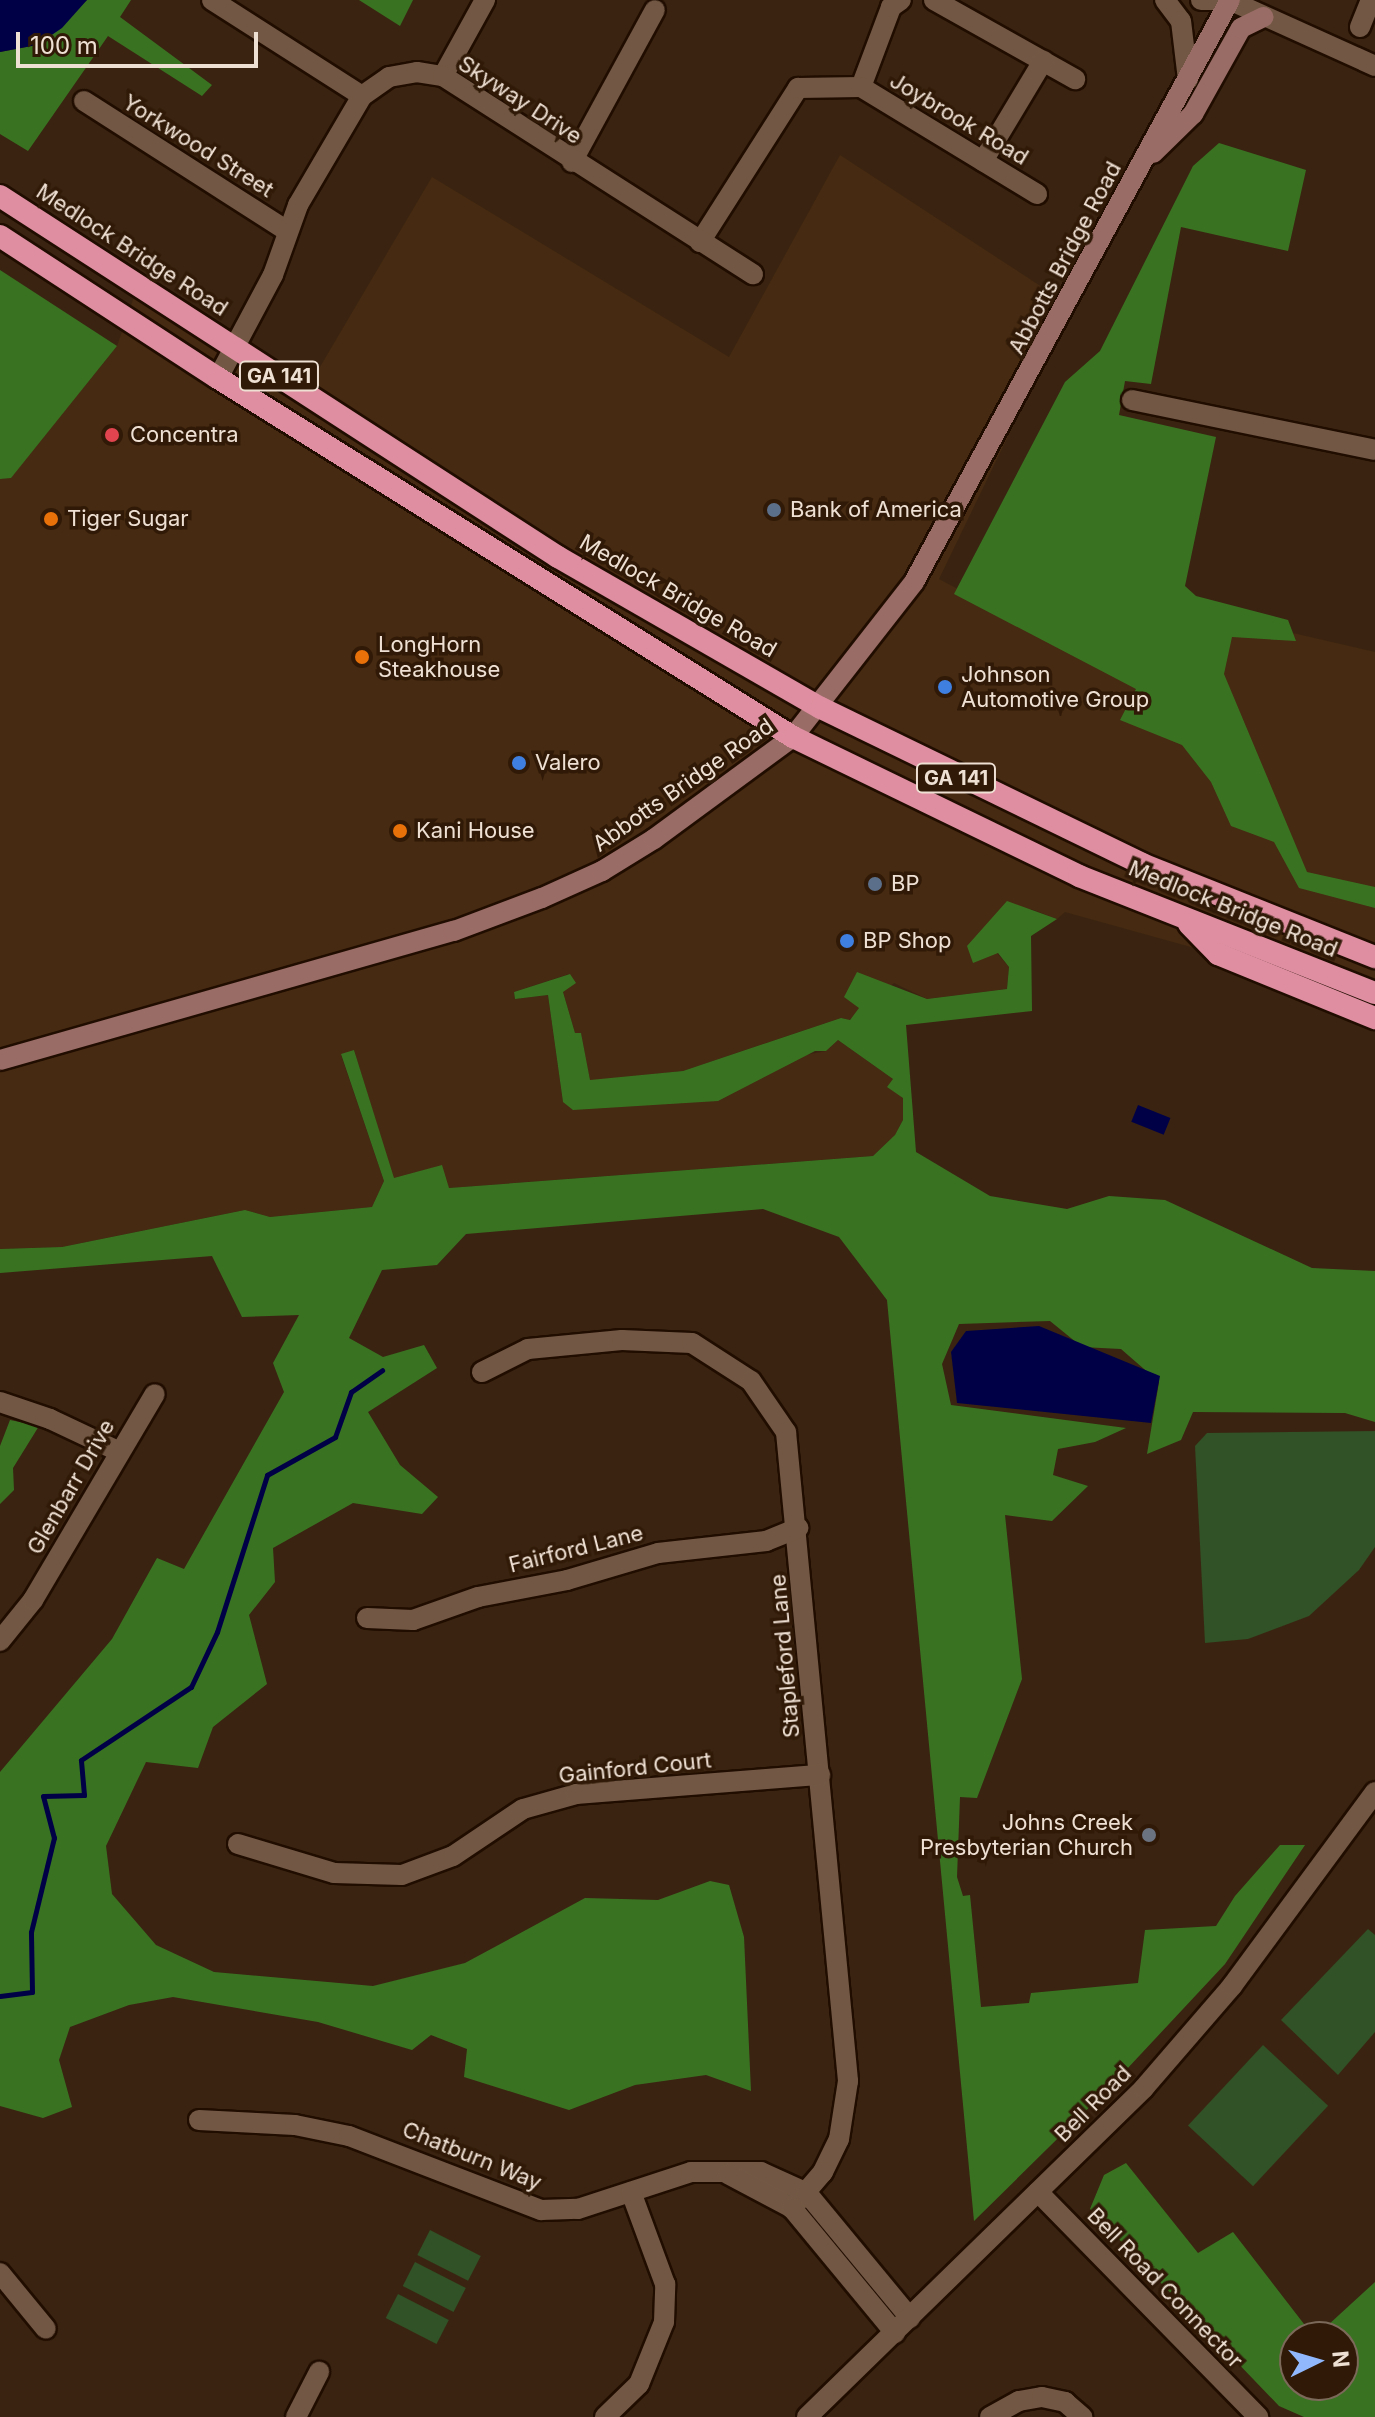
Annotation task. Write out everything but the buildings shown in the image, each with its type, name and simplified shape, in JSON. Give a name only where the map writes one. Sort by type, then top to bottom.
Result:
[{"type":"highway","name":"Medlock Bridge Road","points":[[0,196],[558,557],[821,708],[1142,864],[1375,957]]},
{"type":"highway","name":"Medlock Bridge Road","points":[[0,236],[218,378],[793,737],[1079,876],[1375,993]]},
{"type":"highway","points":[[1187,919],[1196,936],[1218,954],[1375,1018]]},
{"type":"main road","name":"Abbotts Bridge Road","points":[[0,1060],[444,934],[542,898],[602,871],[654,839],[793,737],[821,708],[914,582],[1230,0]]},
{"type":"main road","name":"Abbotts Bridge Road","points":[[1144,161],[1193,114],[1241,28],[1264,17]]},
{"type":"street","points":[[212,0],[362,96],[287,231],[273,275],[218,378]]},
{"type":"street","points":[[443,76],[485,0]]},
{"type":"street","points":[[861,87],[891,7],[901,0]]},
{"type":"street","points":[[934,0],[1075,79]]},
{"type":"street","points":[[1165,0],[1181,21],[1188,80]]},
{"type":"street","points":[[1201,0],[1230,0],[1375,66]]},
{"type":"street","points":[[1360,27],[1371,0]]},
{"type":"street","points":[[572,162],[655,10]]},
{"type":"street","points":[[983,161],[1043,61]]},
{"type":"street","name":"Skyway Drive","points":[[362,96],[389,77],[417,72],[443,76],[572,162],[753,274]]},
{"type":"street","name":"Joybrook Road","points":[[700,242],[798,88],[861,87],[1037,194]]},
{"type":"street","name":"Yorkwood Street","points":[[84,101],[287,231]]},
{"type":"street","points":[[1132,400],[1375,450]]},
{"type":"street","name":"Stapleford Lane","points":[[482,1372],[528,1349],[622,1340],[692,1343],[751,1381],[786,1432],[798,1528],[848,2081],[839,2139],[800,2200]]},
{"type":"street","name":"Glenbarr Drive","points":[[0,1641],[33,1600],[118,1451],[155,1394]]},
{"type":"street","points":[[0,1402],[50,1419],[118,1451]]},
{"type":"street","name":"Fairford Lane","points":[[367,1618],[413,1620],[478,1597],[567,1580],[658,1553],[766,1541],[798,1528]]},
{"type":"street","name":"Gainford Court","points":[[238,1844],[334,1873],[402,1875],[453,1856],[523,1809],[576,1794],[820,1775]]},
{"type":"street","name":"Bell Road","points":[[807,2417],[1144,2088],[1232,1986],[1375,1792]]},
{"type":"street","name":"Chatburn Way","points":[[199,2120],[295,2125],[349,2136],[541,2210],[578,2209],[691,2172],[724,2172],[800,2200],[858,2256],[910,2318]]},
{"type":"street","points":[[605,2417],[639,2384],[664,2322],[665,2284],[631,2192]]},
{"type":"street","name":"Bell Road Connector","points":[[1038,2192],[1258,2417]]},
{"type":"street","name":"Chatburn Way","points":[[800,2200],[841,2268],[895,2333]]},
{"type":"street","points":[[841,2268],[858,2256]]},
{"type":"street","points":[[0,2273],[46,2329]]},
{"type":"street","points":[[296,2417],[319,2372]]},
{"type":"street","points":[[990,2417],[1019,2401],[1042,2397],[1065,2402],[1082,2417]]},
{"type":"shaded area","points":[[0,0],[87,0],[62,28],[37,45],[0,52]]},
{"type":"shaded area","points":[[840,155],[1071,306],[939,579],[1216,726],[1211,614],[1375,652],[1375,998],[1065,912],[1057,919],[1031,909],[997,953],[1009,967],[1007,989],[927,999],[894,983],[849,1020],[841,1018],[683,1071],[590,1081],[581,1034],[575,1033],[563,992],[569,974],[514,992],[515,999],[548,995],[563,1102],[826,1051],[838,1040],[893,1079],[903,1098],[903,1120],[895,1136],[873,1156],[449,1188],[393,1178],[354,1050],[341,1055],[384,1181],[372,1207],[270,1217],[245,1210],[62,1247],[0,1249],[0,479],[11,477],[117,346],[137,288],[304,394],[432,177],[729,357]]},
{"type":"shaded area","points":[[1138,1105],[1170,1118],[1164,1135],[1131,1122]]},
{"type":"shaded area","points":[[1039,1326],[1160,1376],[1151,1423],[957,1403],[951,1352],[966,1331]]},
{"type":"green space","points":[[87,0],[131,0],[120,17],[212,85],[202,96],[108,36],[28,151],[0,134],[0,52],[37,45]]},
{"type":"green space","points":[[359,0],[413,0],[400,26]]},
{"type":"green space","points":[[1219,143],[1306,170],[1288,251],[1181,227],[1151,384],[1125,381],[1119,415],[1216,437],[1185,586],[1196,596],[1288,620],[1296,641],[1232,637],[1224,674],[1307,872],[1375,887],[1375,908],[1299,888],[1274,842],[1231,826],[1211,782],[1182,745],[1120,720],[1136,689],[954,594],[1065,382],[1100,351],[1193,166]]},
{"type":"green space","points":[[0,270],[117,346],[11,478],[0,479]]},
{"type":"green space","points":[[1007,901],[1057,919],[1031,936],[1032,1011],[906,1025],[916,1152],[990,1196],[1067,1209],[1109,1196],[1165,1200],[1312,1268],[1375,1271],[1375,1422],[1345,1413],[1193,1412],[1181,1440],[1147,1454],[1159,1382],[1121,1349],[1082,1347],[1050,1321],[959,1324],[942,1364],[951,1405],[1126,1428],[1095,1442],[1058,1449],[1053,1475],[1088,1486],[1052,1521],[1005,1515],[1022,1679],[977,1798],[960,1797],[957,1877],[963,1896],[970,1895],[981,2007],[1029,2003],[1031,1993],[1138,1983],[1145,1930],[1216,1926],[1235,1896],[1280,1845],[1305,1845],[1225,1964],[1112,2085],[974,2221],[887,1300],[839,1237],[763,1209],[466,1234],[437,1265],[382,1270],[349,1338],[383,1357],[424,1345],[437,1368],[368,1412],[400,1465],[438,1497],[422,1514],[353,1503],[273,1548],[275,1582],[249,1615],[267,1684],[213,1727],[198,1768],[146,1762],[106,1846],[112,1894],[156,1945],[214,1972],[373,1986],[465,1963],[585,1898],[658,1900],[710,1881],[729,1885],[744,1937],[751,2091],[706,2075],[635,2085],[569,2110],[464,2077],[467,2049],[431,2035],[412,2050],[318,2022],[173,1997],[129,2005],[70,2027],[59,2060],[72,2107],[43,2118],[0,2106],[0,1772],[112,1639],[157,1558],[184,1569],[284,1392],[273,1363],[299,1315],[242,1317],[212,1256],[0,1273],[0,1249],[62,1247],[245,1210],[270,1217],[372,1207],[384,1181],[341,1054],[354,1050],[394,1178],[442,1165],[449,1188],[873,1156],[895,1135],[903,1120],[903,1098],[887,1087],[893,1079],[838,1040],[826,1051],[815,1051],[718,1101],[573,1110],[563,1102],[548,995],[515,999],[514,992],[570,974],[576,983],[563,992],[575,1033],[581,1033],[590,1080],[683,1071],[841,1018],[850,1020],[859,1008],[844,997],[857,972],[927,999],[1007,989],[1009,967],[998,953],[973,963],[967,946]]},
{"type":"green space","points":[[10,1420],[39,1426],[13,1468],[14,1490],[0,1504],[0,1446]]},
{"type":"green space","points":[[1375,1431],[1375,1547],[1359,1570],[1309,1616],[1248,1639],[1205,1643],[1195,1446],[1207,1433]]},
{"type":"green space","points":[[1368,1929],[1375,1935],[1375,2032],[1338,2075],[1281,2020]]},
{"type":"green space","points":[[1263,2045],[1328,2106],[1253,2186],[1188,2125]]},
{"type":"green space","points":[[1126,2163],[1198,2253],[1233,2232],[1302,2321],[1279,2321],[1279,2401],[1359,2401],[1359,2321],[1332,2321],[1375,2282],[1375,2417],[1304,2417],[1279,2406],[1090,2209],[1104,2175]]},
{"type":"green space","points":[[430,2230],[481,2256],[468,2281],[417,2255]]},
{"type":"green space","points":[[415,2262],[466,2288],[454,2312],[403,2286]]},
{"type":"green space","points":[[398,2294],[449,2320],[437,2344],[386,2318]]},
{"type":"waterway","points":[[0,1996],[32,1992],[31,1932],[54,1838],[43,1796],[84,1795],[81,1760],[191,1687],[217,1632],[267,1475],[335,1437],[351,1392],[382,1370]]},
{"type":"place","name":"Concentra","points":[[112,435]]},
{"type":"place","name":"Bank of America","points":[[774,510]]},
{"type":"place","name":"Tiger Sugar","points":[[51,519]]},
{"type":"place","name":"LongHorn Steakhouse","points":[[362,657]]},
{"type":"place","name":"Johnson Automotive Group","points":[[945,687]]},
{"type":"place","name":"Valero","points":[[519,763]]},
{"type":"place","name":"Kani House","points":[[400,831]]},
{"type":"place","name":"BP","points":[[875,884]]},
{"type":"place","name":"BP Shop","points":[[847,941]]},
{"type":"place","name":"Johns Creek Presbyterian Church","points":[[1149,1835]]}]
